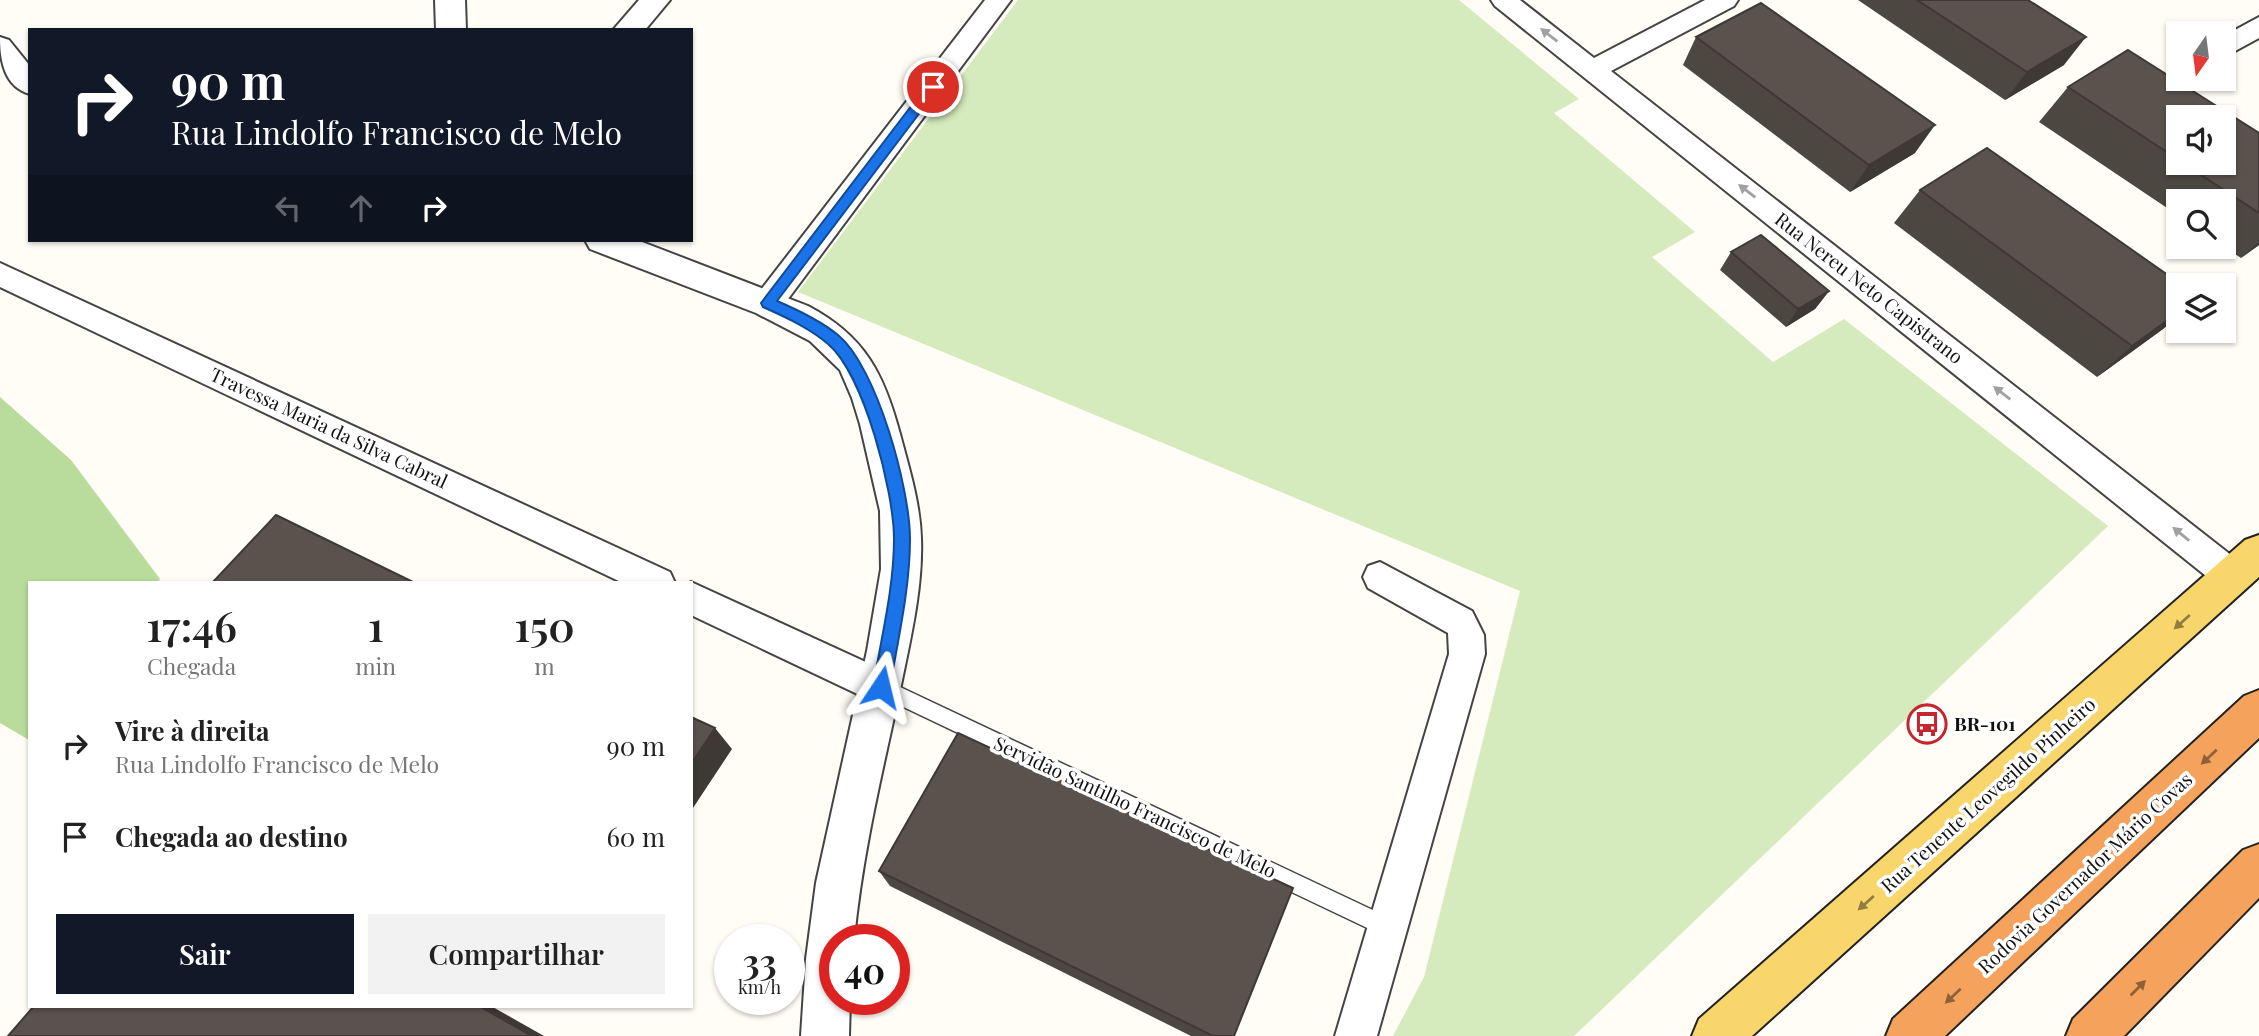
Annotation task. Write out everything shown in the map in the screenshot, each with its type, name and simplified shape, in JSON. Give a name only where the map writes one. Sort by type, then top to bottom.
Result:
[{"type":"highway","name":"Rodovia Governador Mário Covas","points":[[1910,1036],[2259,710]]},
{"type":"highway","points":[[2090,1036],[2259,866]]},
{"type":"main road","name":"Rua Tenente Leovegildo Pinheiro","points":[[1716,1036],[2251,575]]},
{"type":"street","points":[[450,0],[451,28]]},
{"type":"street","points":[[630,28],[655,0]]},
{"type":"street","points":[[768,303],[998,0]]},
{"type":"street","name":"Rua Nereu Neto Capistrano","points":[[1504,0],[2251,575]]},
{"type":"street","points":[[1592,70],[1725,0]]},
{"type":"street","points":[[2236,40],[2259,26]]},
{"type":"street","points":[[0,46],[28,82]]},
{"type":"street","points":[[607,242],[768,303],[793,314],[834,340],[860,373],[877,415],[898,503],[902,537],[900,570],[881,687],[848,829],[835,900],[827,968],[825,1036]]},
{"type":"street","name":"Travessa Maria da Silva Cabral","points":[[0,274],[654,581]]},
{"type":"street","points":[[1356,1036],[1466,654],[1466,635],[1460,622],[1380,577]]},
{"type":"street","points":[[693,599],[881,687]]},
{"type":"lane","name":"Servidão Santilho Francisco de Melo","points":[[881,687],[1389,928]]},
{"type":"green space","points":[[1018,0],[1459,0],[1579,99],[1554,113],[1695,232],[1652,257],[1773,362],[1844,319],[2108,526],[1574,1036],[1393,1036],[1424,977],[1520,591],[798,292]]},
{"type":"green space","points":[[0,397],[71,460],[160,579],[28,581],[28,739],[0,723]]},
{"type":"building","points":[[1917,0],[2028,0],[2086,37],[2027,72]]},
{"type":"building","points":[[1761,3],[1935,125],[1869,165],[1696,37]]},
{"type":"building","points":[[2128,50],[2166,74],[2166,91],[2193,91],[2215,105],[2166,105],[2166,151],[2068,87]]},
{"type":"building","points":[[2236,118],[2259,133],[2259,213],[2236,198],[2236,189],[2223,189],[2201,175],[2236,175]]},
{"type":"building","points":[[1987,148],[2166,274],[2166,321],[2132,346],[1920,190]]},
{"type":"building","points":[[1761,235],[1829,291],[1798,309],[1731,252]]},
{"type":"building","points":[[276,515],[411,581],[214,581]]},
{"type":"building","points":[[693,718],[715,728],[693,761]]},
{"type":"building","points":[[958,733],[1293,888],[1234,1036],[1213,1036],[879,871]]},
{"type":"building","points":[[32,1008],[483,1008],[532,1036],[8,1036]]},
{"type":"place","name":"BR-101","points":[[1927,724]]},
{"type":"route","points":[[881,687],[894,613],[902,537],[898,503],[877,415],[860,373],[834,340],[793,314],[768,303],[933,87]]}]
